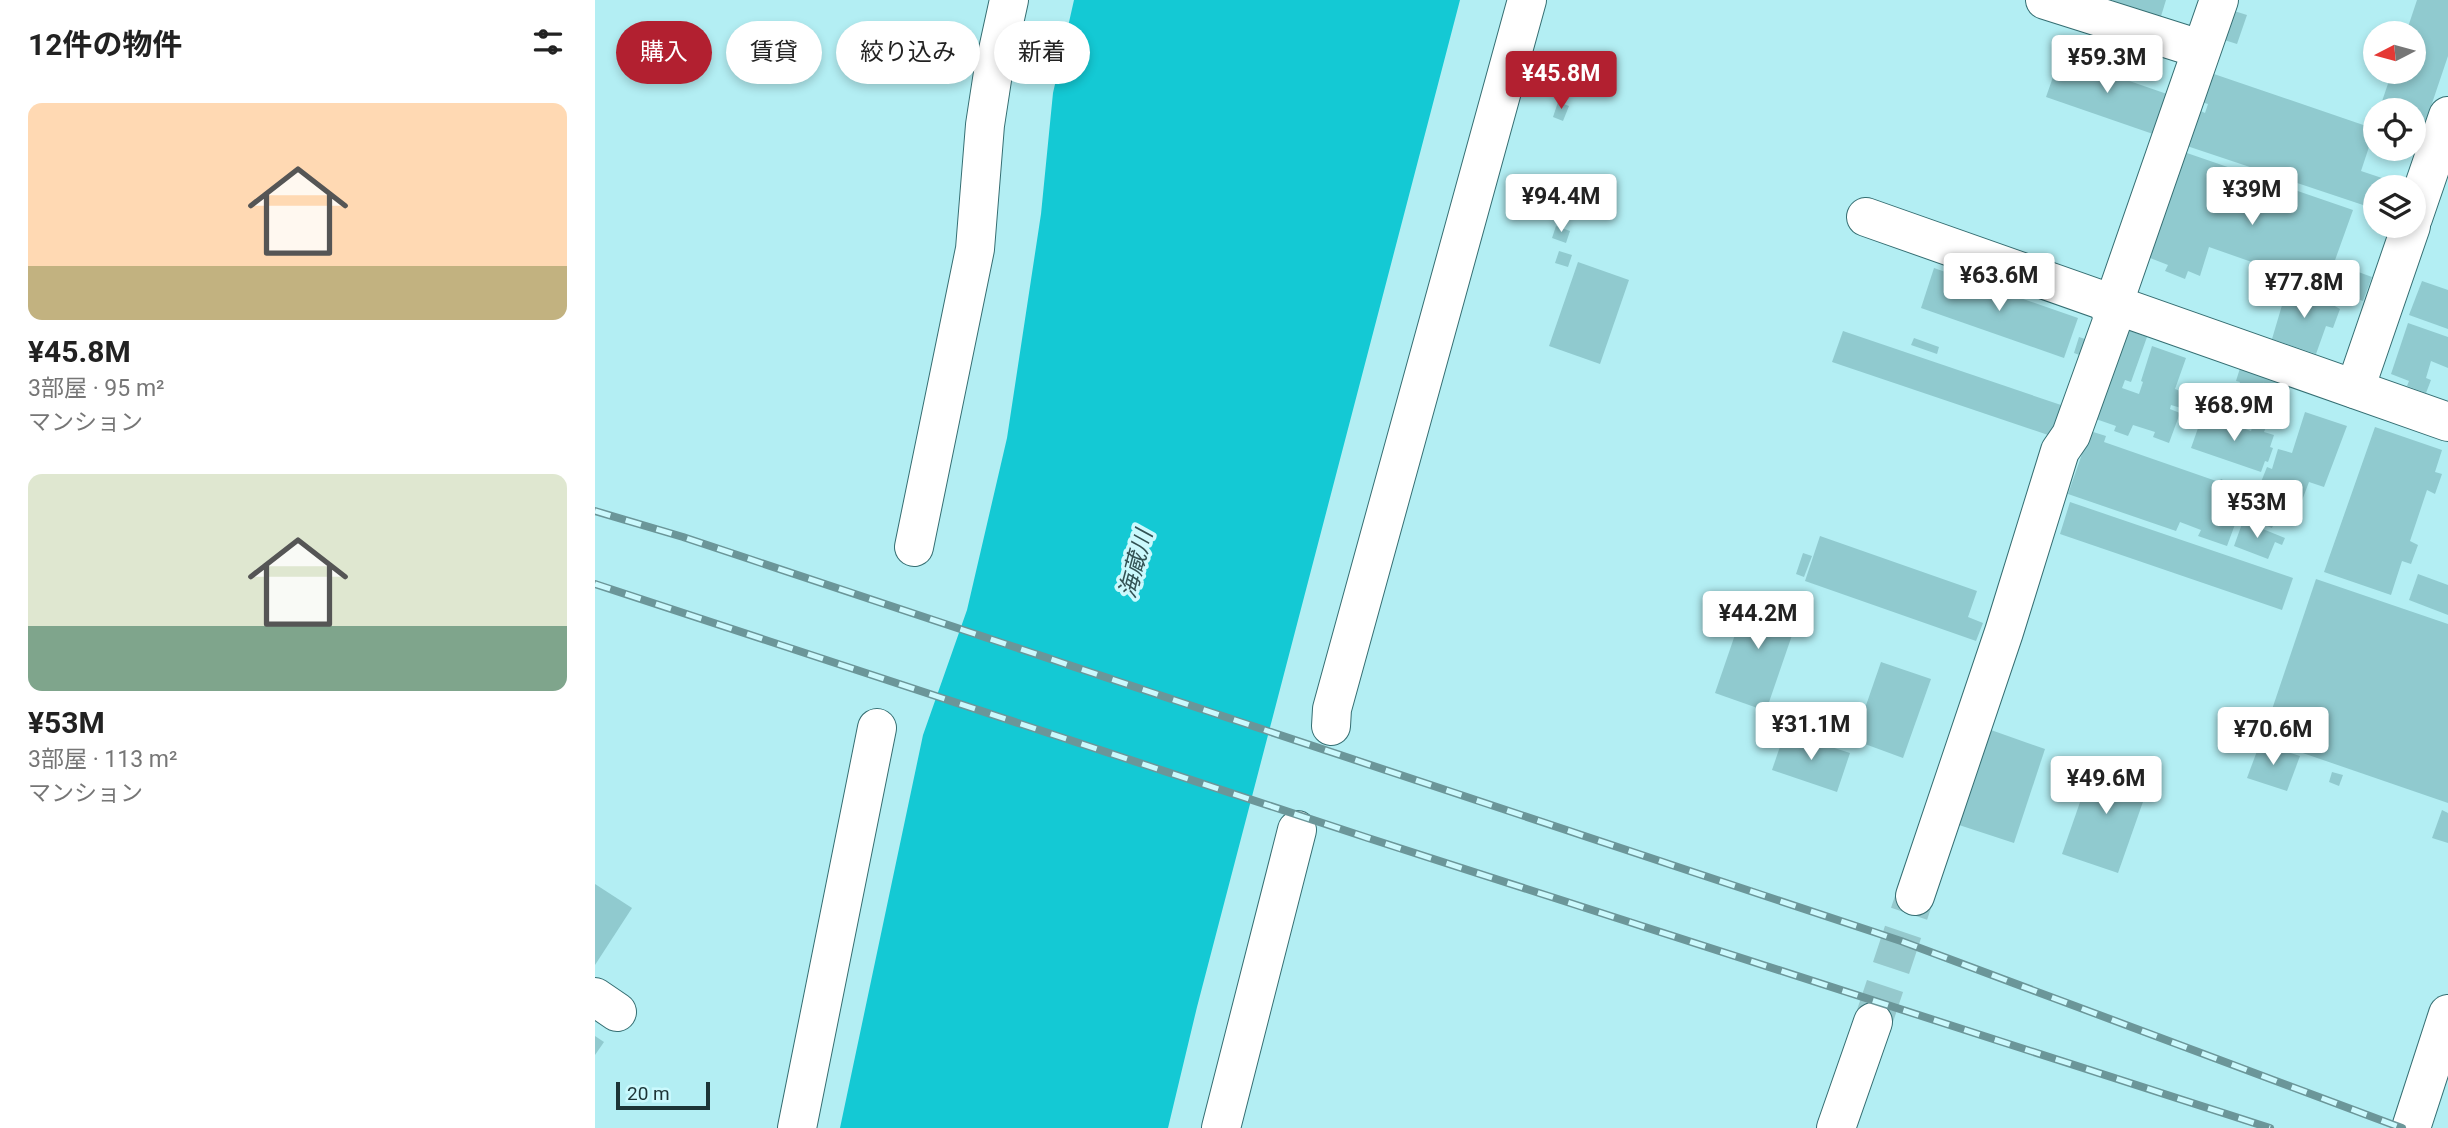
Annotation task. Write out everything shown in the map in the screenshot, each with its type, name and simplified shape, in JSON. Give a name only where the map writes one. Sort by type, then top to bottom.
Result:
[{"type":"street","points":[[914,547],[975,249],[985,125],[1009,0]]},
{"type":"street","points":[[1331,726],[1332,709],[1527,0]]},
{"type":"street","points":[[2045,0],[2200,50]]},
{"type":"street","points":[[1915,896],[2004,632],[2060,451],[2071,435],[2112,321],[2111,312],[2218,0]]},
{"type":"street","points":[[2426,180],[2448,116]]},
{"type":"street","points":[[1866,217],[2448,422]]},
{"type":"street","points":[[2355,389],[2407,238]]},
{"type":"street","points":[[797,1128],[877,728]]},
{"type":"street","points":[[1221,1128],[1297,830]]},
{"type":"street","points":[[2411,1128],[2448,1014]]},
{"type":"street","points":[[1836,1128],[1873,1022]]},
{"type":"water","name":"海蔵川","points":[[1074,0],[1460,0],[1197,1007],[1168,1128],[840,1128],[923,735],[967,610],[1007,438],[1041,214],[1055,84],[1090,84],[1090,21],[1069,21]]},
{"type":"building","points":[[2113,0],[2166,0],[2158,26],[2110,10]]},
{"type":"building","points":[[2417,0],[2448,0],[2448,56],[2426,121],[2426,98],[2383,98],[2388,84],[2426,84],[2426,21],[2410,21]]},
{"type":"building","points":[[2231,10],[2247,15],[2237,44],[2221,39]]},
{"type":"building","points":[[2060,57],[2167,94],[2153,134],[2046,97]]},
{"type":"building","points":[[2211,73],[2363,125],[2364,161],[2361,171],[2373,175],[2363,175],[2363,205],[2184,145],[2196,109],[2205,113],[2208,104],[2201,102]]},
{"type":"building","points":[[1558,102],[1569,106],[1563,121],[1553,117]]},
{"type":"building","points":[[2184,152],[2353,210],[2334,263],[2372,277],[2363,301],[2209,247],[2200,276],[2188,271],[2185,279],[2165,271],[2168,265],[2145,256]]},
{"type":"building","points":[[1556,226],[1570,231],[1566,243],[1552,238]]},
{"type":"building","points":[[1559,251],[1572,255],[1568,267],[1555,263]]},
{"type":"building","points":[[1578,262],[1629,280],[1600,364],[1549,346]]},
{"type":"building","points":[[1934,268],[2078,318],[2064,358],[1921,308]]},
{"type":"building","points":[[2422,281],[2448,290],[2448,329],[2409,315]]},
{"type":"building","points":[[2288,285],[2334,302],[2333,305],[2340,309],[2333,328],[2326,326],[2316,354],[2272,339]]},
{"type":"building","points":[[2408,323],[2448,337],[2448,368],[2431,361],[2426,378],[2431,380],[2426,393],[2407,386],[2409,381],[2391,374]]},
{"type":"building","points":[[2122,328],[2147,337],[2131,382],[2125,380],[2122,388],[2139,394],[2152,346],[2186,358],[2175,389],[2186,393],[2181,408],[2171,405],[2170,409],[2180,413],[2169,443],[2153,437],[2155,432],[2133,425],[2128,436],[2114,431],[2116,426],[2093,418]]},
{"type":"building","points":[[1843,331],[2064,406],[2054,437],[1832,362]]},
{"type":"building","points":[[2079,337],[2091,341],[2085,357],[2074,353]]},
{"type":"building","points":[[1914,338],[1939,347],[1937,354],[1911,345]]},
{"type":"building","points":[[2241,365],[2291,384],[2278,426],[2253,418],[2264,381],[2254,409],[2248,406],[2244,416],[2230,411],[2240,382],[2236,381]]},
{"type":"building","points":[[2305,412],[2347,426],[2324,487],[2309,482],[2298,511],[2282,505],[2272,528],[2248,519],[2254,502],[2248,500],[2254,486],[2262,489],[2256,503],[2263,506],[2269,485],[2261,482],[2267,467],[2272,469],[2278,449],[2292,453]]},
{"type":"building","points":[[2203,414],[2251,431],[2254,422],[2266,427],[2264,432],[2274,435],[2270,447],[2273,448],[2261,472],[2191,448]]},
{"type":"building","points":[[2375,427],[2442,450],[2435,472],[2442,474],[2435,494],[2427,490],[2410,541],[2418,545],[2411,564],[2402,561],[2391,595],[2324,572]]},
{"type":"building","points":[[2090,431],[2106,436],[2104,442],[2219,482],[2221,479],[2247,492],[2227,546],[2198,536],[2201,530],[2180,522],[2176,531],[2068,494]]},
{"type":"building","points":[[2070,502],[2293,578],[2282,610],[2060,534]]},
{"type":"building","points":[[2243,521],[2285,538],[2282,545],[2275,542],[2268,559],[2234,546]]},
{"type":"building","points":[[1820,536],[1977,591],[1968,617],[1983,623],[1976,641],[1805,581]]},
{"type":"building","points":[[1803,553],[1812,556],[1804,577],[1796,574]]},
{"type":"building","points":[[2418,574],[2448,585],[2448,615],[2409,600]]},
{"type":"building","points":[[2316,579],[2448,624],[2448,803],[2262,739]]},
{"type":"building","points":[[1750,591],[1801,609],[1766,711],[1715,693]]},
{"type":"building","points":[[1881,662],[1931,679],[1903,758],[1854,740]]},
{"type":"building","points":[[1991,730],[2045,749],[2014,843],[1959,825]]},
{"type":"building","points":[[1785,732],[1850,753],[1837,792],[1772,770]]},
{"type":"building","points":[[2260,743],[2300,756],[2287,791],[2247,778]]},
{"type":"building","points":[[2095,759],[2151,779],[2118,873],[2062,854]]},
{"type":"building","points":[[2332,772],[2343,775],[2339,786],[2329,782]]},
{"type":"building","points":[[2442,810],[2448,813],[2448,843],[2432,838]]},
{"type":"building","points":[[595,884],[632,908],[595,965]]},
{"type":"building","points":[[595,1036],[604,1042],[595,1055]]},
{"type":"tunnel","points":[[1873,1022],[1915,896]]},
{"type":"railway","points":[[595,511],[683,537],[1901,941],[2402,1128]]},
{"type":"railway","points":[[595,584],[1368,838],[2270,1128]]}]
